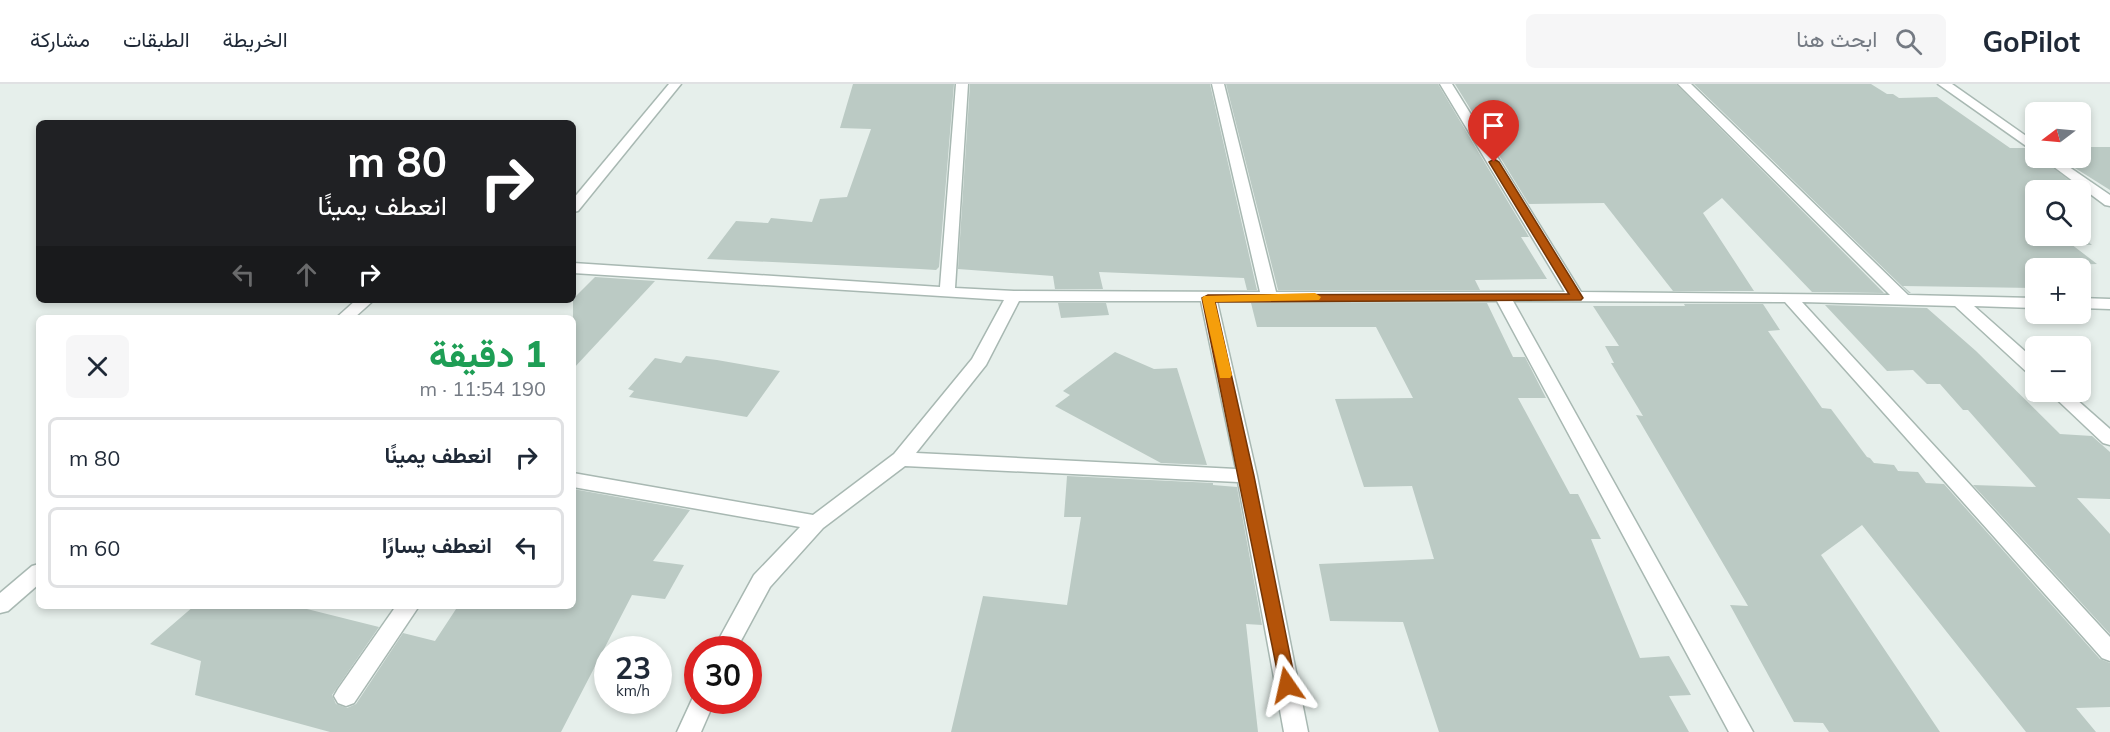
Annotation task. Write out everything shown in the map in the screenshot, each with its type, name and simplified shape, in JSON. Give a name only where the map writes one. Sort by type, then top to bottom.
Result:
[{"type":"street","points":[[576,204],[675,84]]},
{"type":"street","points":[[947,292],[962,84]]},
{"type":"street","points":[[1218,84],[1269,297]]},
{"type":"street","points":[[1446,84],[1577,298]]},
{"type":"street","points":[[1684,84],[1905,301]]},
{"type":"street","points":[[1944,84],[2025,141]]},
{"type":"street","points":[[2062,168],[2110,202]]},
{"type":"street","points":[[576,268],[1014,296],[1789,297],[2025,303]]},
{"type":"street","points":[[732,636],[762,581],[816,523],[901,459],[980,361],[1014,296]]},
{"type":"street","points":[[1503,297],[1741,732]]},
{"type":"street","points":[[1789,297],[2110,652]]},
{"type":"street","points":[[1208,298],[1247,476],[1296,732]]},
{"type":"street","points":[[1960,302],[2025,361]]},
{"type":"street","points":[[348,315],[362,303]]},
{"type":"street","points":[[2091,303],[2110,303]]},
{"type":"street","points":[[2069,402],[2110,439]]},
{"type":"street","points":[[901,459],[1247,476]]},
{"type":"street","points":[[576,481],[816,523]]},
{"type":"street","points":[[0,605],[36,575]]},
{"type":"street","points":[[346,696],[406,609]]},
{"type":"street","points":[[689,732],[697,714]]},
{"type":"building","points":[[853,84],[954,84],[939,267],[936,270],[707,259],[736,221],[768,223],[771,218],[812,222],[820,199],[847,197],[871,129],[840,128]]},
{"type":"building","points":[[970,84],[1210,84],[1257,290],[1247,290],[1244,278],[1099,272],[1103,289],[1055,289],[1053,276],[958,269]]},
{"type":"building","points":[[1226,84],[1438,84],[1529,237],[1521,237],[1547,279],[1475,280],[1480,290],[1278,290]]},
{"type":"building","points":[[1455,84],[1676,84],[1884,293],[1812,292],[1722,198],[1703,213],[1754,291],[1673,291],[1604,203],[1529,204]]},
{"type":"building","points":[[1694,84],[1871,84],[1899,98],[1937,97],[2010,148],[2025,148],[2025,168],[2053,168],[2069,180],[2025,180],[2025,246],[2074,246],[2089,258],[2025,258],[2025,288],[1903,286],[1911,293],[1909,293]]},
{"type":"building","points":[[2091,147],[2110,147],[2110,190],[2075,168],[2091,168]]},
{"type":"building","points":[[595,277],[655,281],[576,366],[576,315],[573,315],[573,303],[576,303],[576,296]]},
{"type":"building","points":[[1058,303],[1106,303],[1109,315],[1061,318]]},
{"type":"building","points":[[1251,303],[1487,303],[1513,357],[1525,357],[1546,398],[1518,398],[1570,494],[1578,494],[1601,539],[1591,539],[1640,658],[1669,656],[1691,695],[1669,696],[1689,732],[1439,732],[1403,622],[1330,621],[1319,564],[1434,559],[1412,486],[1364,487],[1335,399],[1413,398],[1376,327],[1257,327]]},
{"type":"building","points":[[1684,304],[1763,304],[1780,330],[1768,331],[1822,408],[1831,409],[1867,457],[1874,463],[1894,465],[1898,471],[1918,472],[1926,483],[1944,484],[2100,659],[2110,663],[2110,707],[2076,708],[2096,732],[2026,732],[1862,525],[1821,555],[1940,732],[1829,732],[1823,723],[1794,722],[1730,605],[1748,606],[1636,415],[1643,416],[1611,363],[1614,363],[1605,346],[1619,346],[1593,306],[1685,306]]},
{"type":"building","points":[[1825,305],[1927,308],[1976,351],[2025,402],[2060,434],[2092,436],[2110,452],[2110,499],[2077,498],[2110,534],[2110,634],[1973,485],[2036,487],[1968,410],[1963,410],[1940,384],[1927,384],[1913,370],[1887,371]]},
{"type":"building","points":[[1115,352],[1154,369],[1177,368],[1207,465],[1161,463],[1055,406],[1070,395],[1063,391]]},
{"type":"building","points":[[686,356],[780,371],[747,417],[629,397],[634,391],[628,389],[655,358],[681,363]]},
{"type":"building","points":[[1067,476],[1213,483],[1213,485],[1237,487],[1262,625],[1246,624],[1258,732],[951,732],[983,596],[1067,605],[1081,517],[1064,517]]},
{"type":"building","points":[[576,490],[690,510],[653,561],[684,565],[665,599],[632,595],[611,636],[594,636],[594,668],[561,732],[330,732],[195,695],[201,661],[150,644],[191,609],[307,609],[379,627],[332,695],[336,704],[347,708],[356,704],[403,633],[435,641],[456,609],[576,609]]},
{"type":"slow traffic","points":[[1225,375],[1208,298],[1315,297]]},
{"type":"route","points":[[1287,685],[1247,476],[1208,298],[1577,298],[1494,162]]}]
